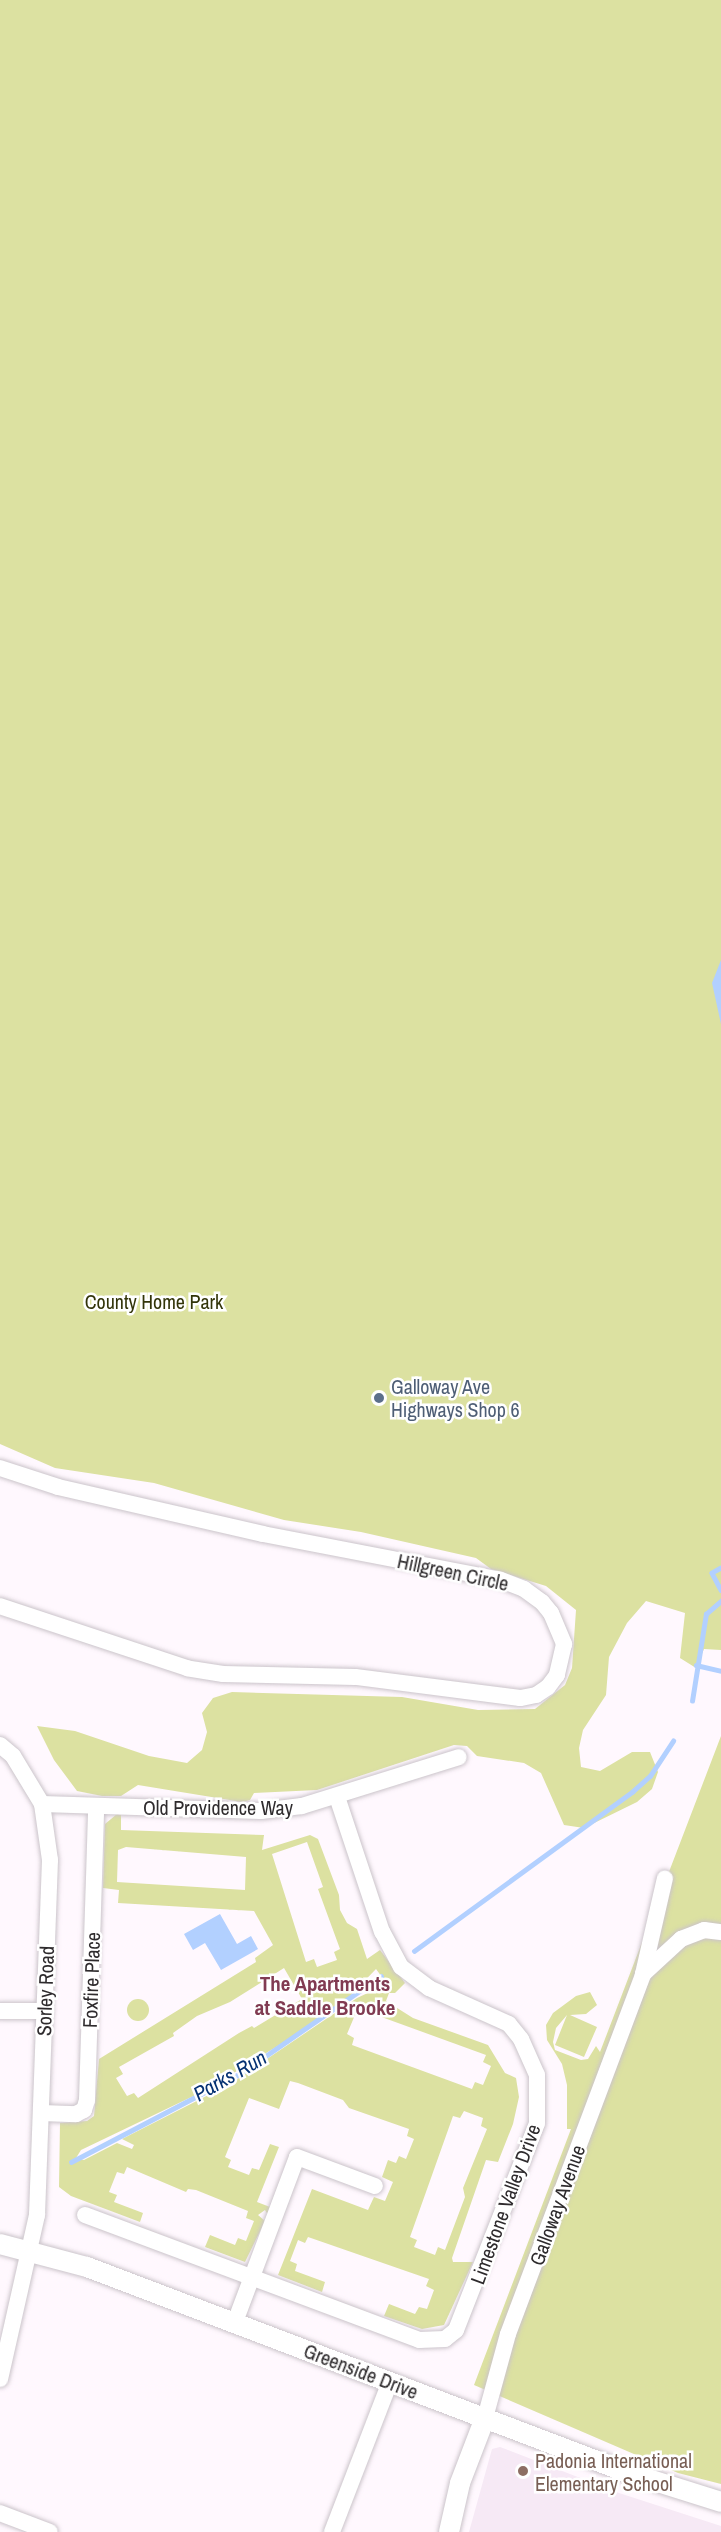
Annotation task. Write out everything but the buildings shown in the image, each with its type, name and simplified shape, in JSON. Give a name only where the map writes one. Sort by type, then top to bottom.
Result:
[{"type":"street","name":"Hillgreen Circle","points":[[0,1468],[58,1487],[262,1534],[501,1580],[524,1589],[542,1602],[551,1613],[564,1644],[556,1675],[548,1687],[536,1695],[520,1698],[355,1677],[223,1674],[176,1664],[0,1606]]},
{"type":"street","name":"Sorley Road","points":[[0,1745],[13,1756],[42,1804],[50,1860],[37,2215],[31,2250],[0,2379]]},
{"type":"street","name":"Old Providence Way","points":[[42,1804],[261,1810],[337,1797],[459,1757]]},
{"type":"street","name":"Limestone Valley Drive","points":[[85,2215],[419,2340],[445,2339],[456,2330],[537,2123],[537,2076],[521,2039],[509,2024],[413,1979],[396,1960],[382,1932],[337,1797]]},
{"type":"street","name":"Foxfire Place","points":[[42,2113],[76,2114],[84,2110],[87,2100],[96,1806]]},
{"type":"street","name":"Galloway Avenue","points":[[449,2532],[460,2483],[485,2418],[508,2334],[643,1974],[665,1878]]},
{"type":"street","points":[[643,1974],[681,1939],[704,1930],[721,1932]]},
{"type":"street","points":[[0,2011],[45,2011]]},
{"type":"street","points":[[235,2322],[297,2157],[375,2186]]},
{"type":"street","name":"Greenside Drive","points":[[0,2244],[87,2266],[636,2476],[721,2502]]},
{"type":"street","points":[[332,2532],[390,2382]]},
{"type":"street","points":[[0,2513],[50,2532]]},
{"type":"shaded area","name":"Padonia International Elementary School","points":[[500,2447],[619,2493],[721,2526],[721,2532],[469,2532],[492,2449]]},
{"type":"green space","name":"County Home Park","points":[[0,0],[721,0],[721,1650],[704,1649],[696,1668],[680,1658],[685,1613],[646,1601],[627,1623],[609,1657],[606,1695],[583,1730],[579,1748],[581,1767],[600,1771],[632,1752],[650,1752],[658,1772],[652,1789],[637,1802],[584,1828],[564,1825],[541,1773],[524,1763],[477,1756],[467,1746],[454,1745],[317,1790],[254,1793],[250,1800],[242,1802],[138,1785],[121,1796],[102,1796],[77,1791],[54,1760],[37,1726],[75,1731],[149,1756],[187,1763],[202,1750],[207,1732],[202,1713],[213,1698],[232,1692],[402,1697],[478,1710],[535,1709],[565,1685],[572,1668],[576,1610],[546,1586],[491,1569],[476,1558],[361,1532],[284,1520],[154,1483],[55,1468],[0,1444]]},
{"type":"green space","points":[[721,1736],[721,2484],[678,2473],[474,2385],[571,2129],[567,2129],[567,2085],[562,2064],[547,2040],[546,2025],[553,2013],[576,1996],[590,1992],[597,2005],[586,2014],[570,2015],[597,2027],[584,2057],[555,2045],[567,2015],[556,2028],[553,2042],[555,2050],[581,2060],[588,2059],[596,2046],[600,2052]]},
{"type":"green space","points":[[117,1814],[121,1815],[121,1830],[264,1835],[262,1850],[310,1835],[318,1839],[339,1895],[340,1910],[347,1923],[357,1929],[367,1959],[380,1950],[405,1983],[395,1993],[389,1993],[386,2001],[413,2018],[488,2045],[505,2073],[516,2078],[519,2097],[513,2124],[498,2162],[486,2160],[452,2258],[453,2262],[473,2262],[444,2325],[422,2329],[384,2316],[389,2304],[415,2314],[419,2307],[427,2309],[434,2290],[426,2286],[429,2279],[308,2237],[305,2243],[298,2240],[290,2261],[297,2264],[295,2271],[325,2282],[322,2292],[278,2275],[312,2189],[368,2210],[374,2197],[385,2201],[393,2182],[382,2177],[388,2160],[396,2163],[399,2156],[406,2159],[414,2139],[407,2136],[409,2129],[349,2108],[343,2100],[298,2083],[290,2081],[279,2109],[249,2098],[225,2157],[231,2160],[228,2167],[249,2175],[252,2168],[259,2170],[270,2144],[279,2147],[257,2202],[270,2207],[268,2215],[265,2210],[258,2215],[265,2221],[245,2262],[205,2247],[210,2235],[235,2245],[238,2238],[246,2241],[254,2221],[246,2218],[248,2211],[196,2190],[188,2189],[186,2192],[127,2167],[124,2174],[117,2172],[109,2192],[117,2195],[114,2202],[143,2213],[140,2222],[71,2196],[59,2187],[60,2123],[87,2121],[94,2116],[99,2059],[256,1962],[255,1958],[273,1945],[254,1911],[118,1903],[119,1890],[103,1888],[105,1824]],"holes":[[[307,1842],[323,1887],[318,1889],[340,1949],[334,1952],[337,1960],[317,1967],[314,1959],[306,1962],[272,1854]],[[126,1847],[246,1857],[245,1890],[117,1882],[118,1850]],[[284,1968],[302,1999],[254,2028],[252,2026],[239,2033],[138,2098],[134,2093],[127,2096],[116,2078],[123,2074],[119,2067],[174,2036],[173,2033],[197,2016],[230,2002]],[[376,1969],[387,1984],[357,1998],[230,2084],[122,2139],[134,2145],[132,2149],[117,2143],[84,2160],[76,2158],[81,2150],[206,2090],[302,2031],[346,2000]],[[365,2011],[486,2055],[483,2062],[491,2066],[483,2085],[475,2082],[472,2089],[352,2045],[354,2038],[347,2034],[355,2015],[362,2017]],[[464,2111],[483,2118],[481,2126],[487,2129],[463,2188],[465,2197],[445,2250],[438,2247],[435,2255],[414,2247],[417,2240],[410,2237],[453,2116],[460,2118]]]},
{"type":"green space","points":[[138,1999],[146,2002],[149,2010],[146,2018],[138,2021],[130,2018],[127,2010],[130,2002]]},
{"type":"water","points":[[721,960],[721,1024],[712,983]]},
{"type":"water","points":[[220,1914],[237,1944],[251,1936],[258,1949],[221,1970],[205,1943],[193,1950],[184,1934]]},
{"type":"waterway","points":[[721,1568],[712,1573],[721,1590]]},
{"type":"waterway","points":[[692,1701],[706,1614],[721,1601]]},
{"type":"waterway","points":[[696,1665],[721,1671]]},
{"type":"waterway","name":"Parks Run","points":[[414,1951],[632,1792],[650,1776],[673,1741]]},
{"type":"waterway","name":"Parks Run","points":[[71,2162],[241,2073],[381,1976]]},
{"type":"place","name":"Galloway Ave Highways Shop 6","points":[[379,1398]]},
{"type":"place","name":"Padonia International Elementary School","points":[[523,2471]]},
{"type":"district","name":"The Apartments at Saddle Brooke","points":[[325,1996]]}]
